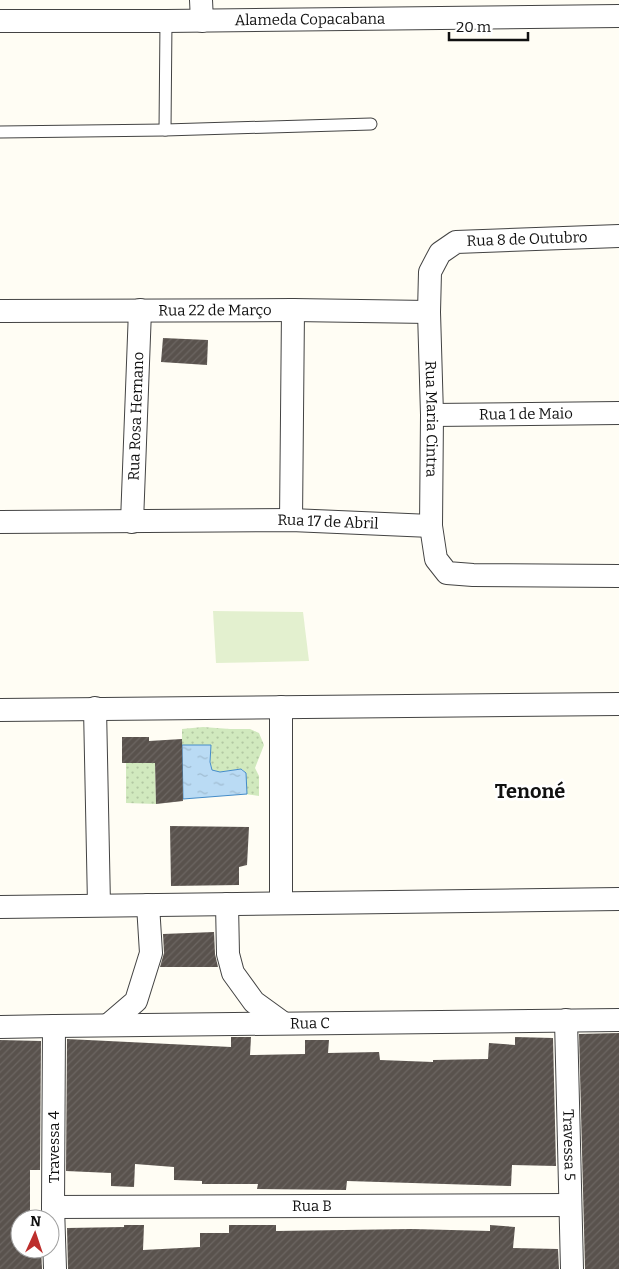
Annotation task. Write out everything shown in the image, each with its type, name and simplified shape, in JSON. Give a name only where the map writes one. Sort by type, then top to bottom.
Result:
[{"type":"street","name":"Alameda Copacabana","points":[[0,21],[166,21],[201,10],[619,16]]},
{"type":"street","name":"Rua 8 de Outubro","points":[[429,312],[430,272],[440,252],[456,242],[619,236]]},
{"type":"street","name":"Rua Rosa Hernano","points":[[132,522],[140,310]]},
{"type":"street","name":"Rua 22 de Março","points":[[0,311],[292,310],[429,312]]},
{"type":"street","points":[[291,520],[292,310]]},
{"type":"street","name":"Rua Maria Cintra","points":[[429,312],[432,415],[431,526]]},
{"type":"street","name":"Rua 1 de Maio","points":[[432,415],[619,413]]},
{"type":"street","name":"Rua 17 de Abril","points":[[0,522],[291,520],[431,526]]},
{"type":"street","points":[[431,526],[436,559],[447,573],[473,576],[619,576]]},
{"type":"street","points":[[0,710],[619,704]]},
{"type":"street","points":[[281,707],[281,903]]},
{"type":"street","points":[[95,708],[99,905]]},
{"type":"street","points":[[0,906],[619,899]]},
{"type":"street","points":[[227,904],[228,954],[233,973],[254,1002],[283,1023]]},
{"type":"street","points":[[108,1025],[136,1000],[151,953],[148,905]]},
{"type":"street","name":"Travessa 5","points":[[566,1020],[572,1269]]},
{"type":"street","name":"Rua C","points":[[0,1027],[619,1020]]},
{"type":"street","name":"Travessa 4","points":[[54,1026],[53,1207],[55,1269]]},
{"type":"street","name":"Rua B","points":[[53,1207],[570,1205]]},
{"type":"lane","points":[[165,130],[166,21]]},
{"type":"lane","points":[[0,132],[165,130],[371,124]]},
{"type":"green space","points":[[213,611],[303,612],[309,661],[216,663]]},
{"type":"green space","points":[[203,727],[250,729],[259,733],[264,745],[255,768],[259,776],[259,796],[245,794],[246,773],[242,769],[220,772],[212,770],[210,760],[211,745],[182,745],[182,729]]},
{"type":"green space","points":[[148,751],[166,752],[155,767],[156,804],[126,803],[126,763],[148,763]]},
{"type":"water","points":[[182,745],[211,745],[210,762],[212,770],[220,772],[241,769],[246,773],[247,794],[183,799]]},
{"type":"building","points":[[163,338],[208,340],[207,365],[161,362]]},
{"type":"building","points":[[122,737],[149,737],[149,741],[182,739],[183,801],[156,804],[155,763],[122,763]]},
{"type":"building","points":[[170,826],[249,827],[247,865],[239,867],[239,885],[171,886]]},
{"type":"building","points":[[214,932],[215,954],[218,967],[160,967],[164,953],[163,934]]},
{"type":"building","points":[[619,1033],[619,1269],[585,1269],[579,1034]]},
{"type":"building","points":[[231,1037],[251,1037],[250,1055],[305,1054],[305,1040],[329,1040],[328,1053],[379,1052],[380,1060],[433,1062],[433,1060],[488,1059],[489,1043],[515,1045],[515,1037],[553,1038],[556,1166],[512,1165],[511,1186],[347,1181],[346,1190],[257,1189],[258,1184],[202,1184],[202,1181],[174,1180],[174,1167],[135,1164],[134,1187],[111,1186],[111,1173],[66,1171],[67,1039],[231,1047]]},
{"type":"building","points":[[0,1040],[41,1041],[40,1170],[30,1170],[30,1209],[10,1209],[10,1259],[42,1259],[42,1269],[0,1269]]},
{"type":"building","points":[[124,1225],[144,1225],[143,1250],[200,1247],[200,1233],[229,1233],[229,1225],[276,1225],[276,1231],[412,1229],[490,1231],[490,1225],[515,1227],[513,1248],[558,1249],[559,1269],[68,1269],[67,1228],[124,1227]]},
{"type":"district","name":"Tenoné","points":[[530,791]]}]
